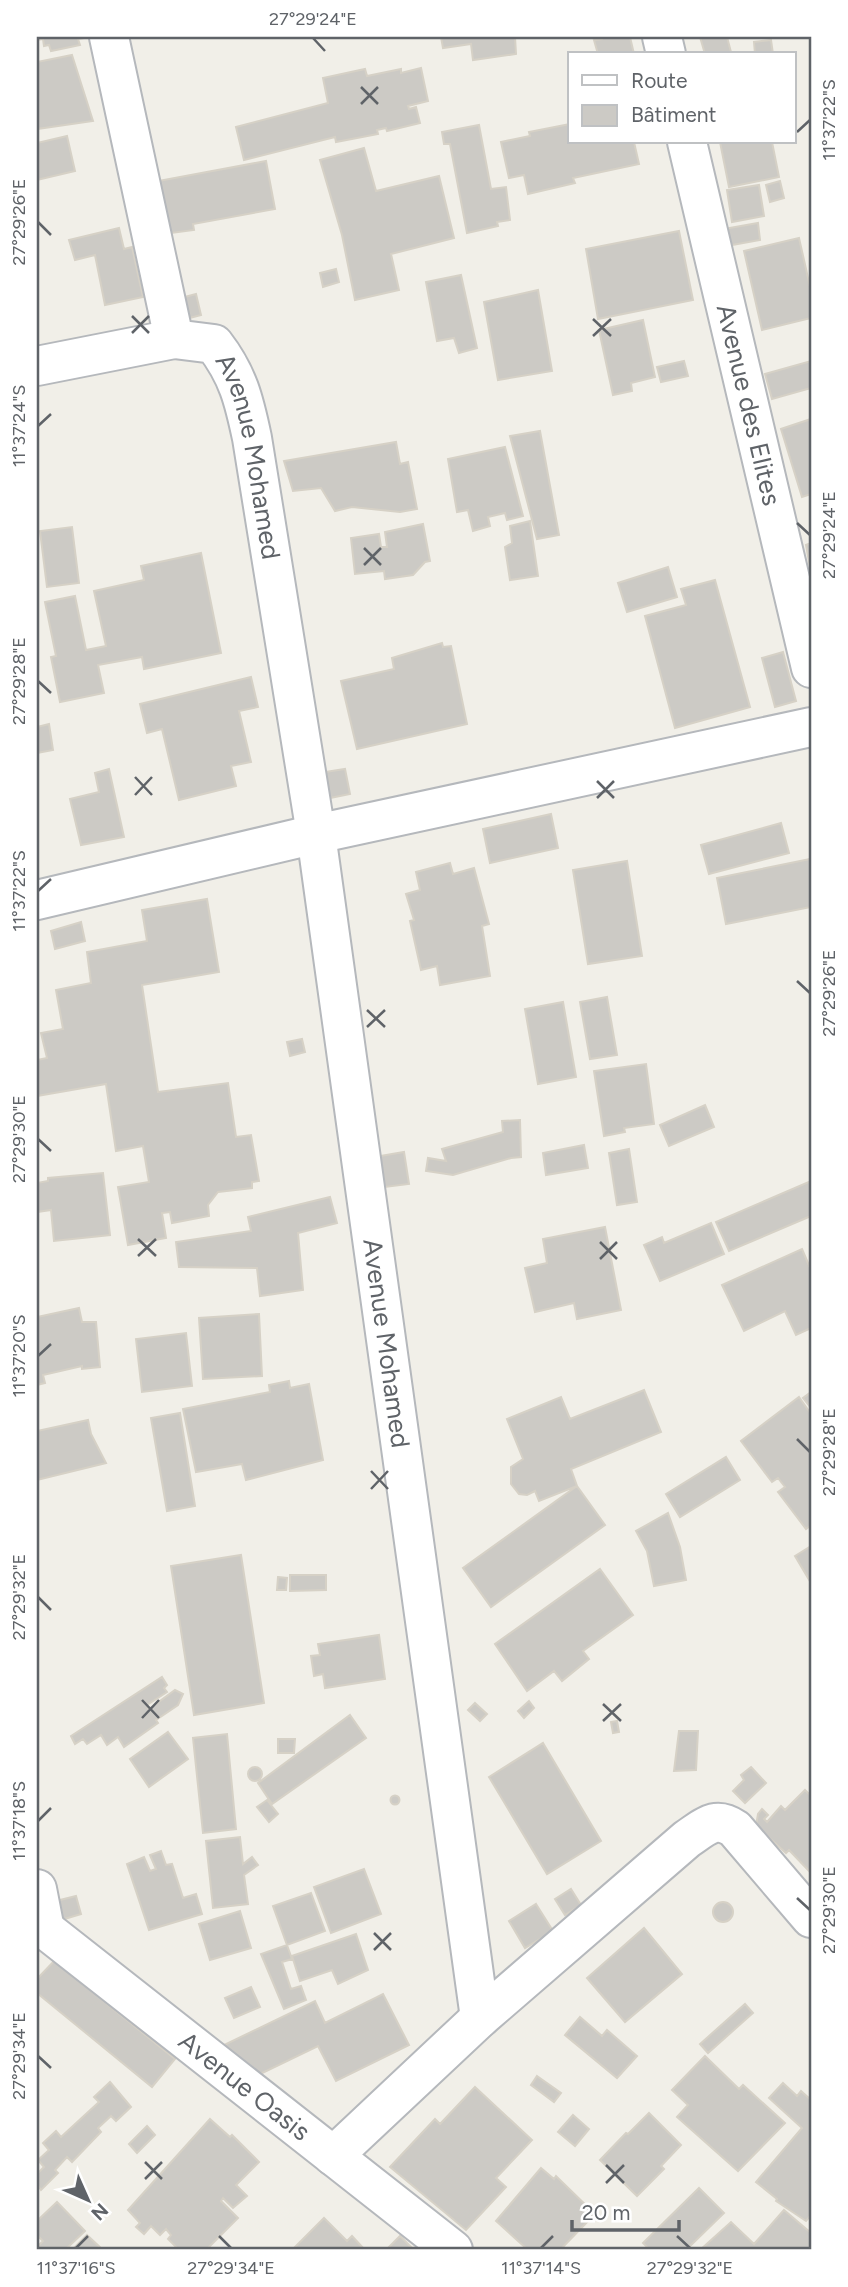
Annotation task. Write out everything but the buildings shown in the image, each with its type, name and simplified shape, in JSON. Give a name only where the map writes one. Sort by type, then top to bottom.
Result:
[{"type":"street","name":"Avenue Mohamed","points":[[109,37],[174,339],[214,344],[230,365],[253,438],[316,834],[480,2018]]},
{"type":"street","name":"Avenue des Elites","points":[[687,144],[811,668]]},
{"type":"street","points":[[37,366],[174,339]]},
{"type":"street","points":[[37,900],[316,834],[811,727]]},
{"type":"street","points":[[333,2156],[480,2018],[687,1839],[718,1821],[735,1829],[811,1918]]},
{"type":"street","points":[[37,1889],[41,1926]]},
{"type":"street","name":"Avenue Oasis","points":[[41,1926],[453,2250]]}]
